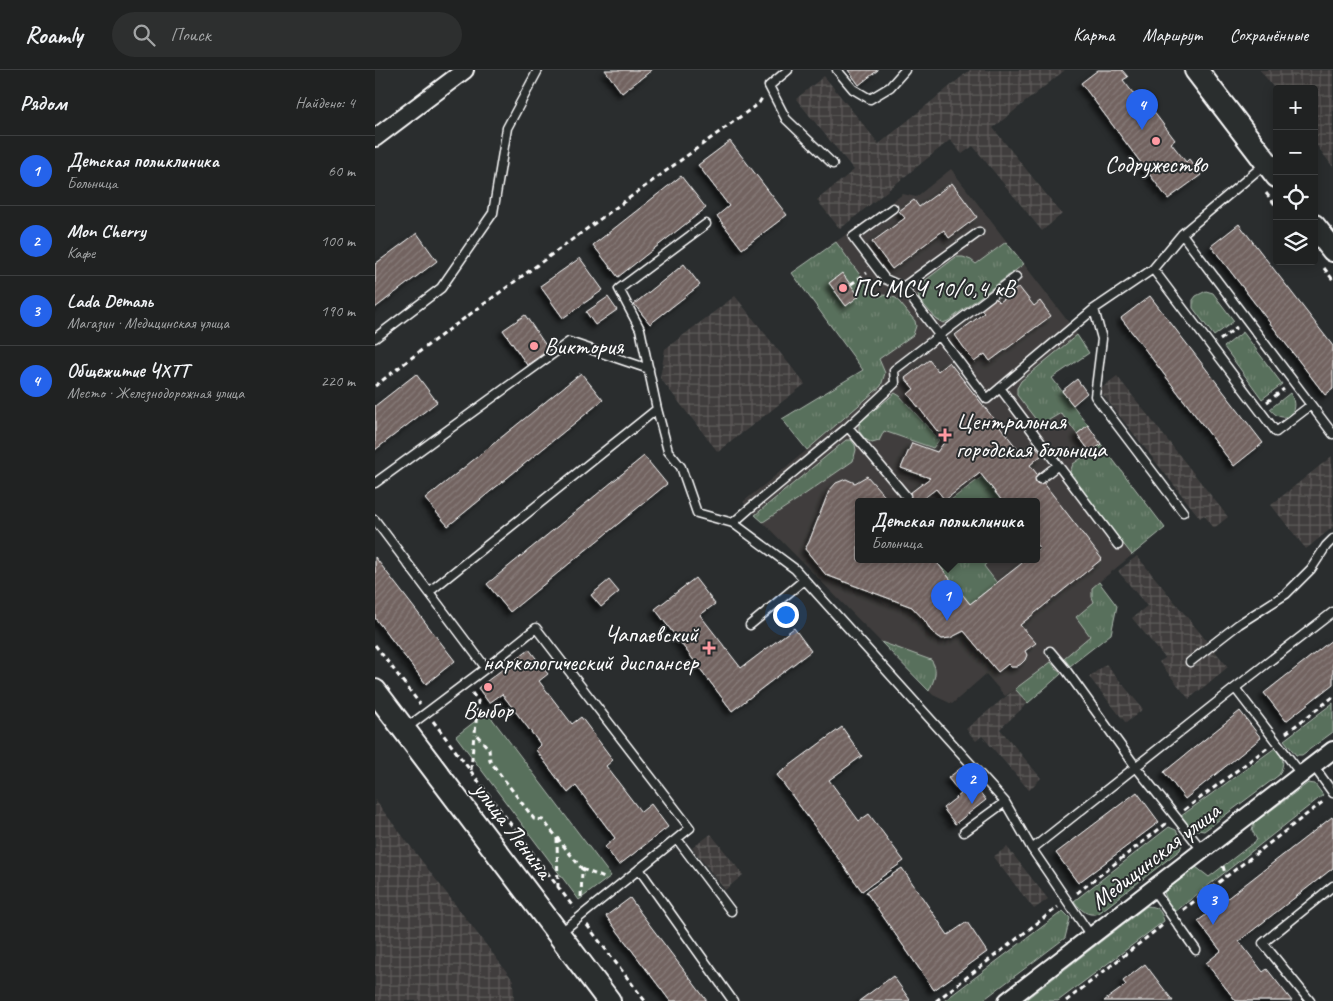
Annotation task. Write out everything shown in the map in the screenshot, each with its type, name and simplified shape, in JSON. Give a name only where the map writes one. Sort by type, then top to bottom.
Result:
[{"type":"street","points":[[375,138],[465,70]]},
{"type":"street","points":[[1196,70],[1272,169]]},
{"type":"street","points":[[1318,231],[1333,250]]},
{"type":"street","name":"улица Ленина","points":[[375,691],[609,1001]]},
{"type":"street","name":"Медицинская улица","points":[[1007,1001],[1333,750]]},
{"type":"lane","points":[[375,338],[441,288],[493,213],[507,128],[539,70]]},
{"type":"lane","points":[[787,70],[769,86],[786,118],[833,164]]},
{"type":"lane","points":[[837,70],[853,89],[870,99],[890,87],[905,70]]},
{"type":"lane","points":[[893,208],[853,237],[885,279],[903,287],[987,399],[1094,310],[1153,269],[1182,234],[1272,169]]},
{"type":"lane","points":[[707,224],[619,289],[640,329],[667,451],[681,467],[697,513],[733,523],[795,569],[1005,802],[1032,850],[1091,936]]},
{"type":"lane","points":[[903,287],[979,232]]},
{"type":"lane","points":[[1182,234],[1333,434]]},
{"type":"lane","points":[[1153,269],[1276,432],[1311,406]]},
{"type":"lane","points":[[733,523],[848,427],[895,383],[894,370],[1016,277]]},
{"type":"lane","points":[[1094,310],[1102,339],[1095,396],[1183,512]]},
{"type":"lane","points":[[375,483],[569,342],[649,368]]},
{"type":"lane","points":[[1000,388],[1118,545]]},
{"type":"lane","points":[[429,592],[657,409]]},
{"type":"lane","points":[[848,427],[906,496]]},
{"type":"lane","points":[[1040,479],[1058,465]]},
{"type":"lane","points":[[375,520],[486,668]]},
{"type":"lane","points":[[1190,662],[1239,624],[1286,594],[1311,569],[1326,546],[1333,539]]},
{"type":"lane","points":[[750,625],[804,580]]},
{"type":"lane","points":[[1032,850],[1333,612]]},
{"type":"lane","points":[[404,729],[536,628],[691,828],[558,934]]},
{"type":"lane","points":[[1050,651],[1066,670],[1136,767],[1201,850]]},
{"type":"lane","points":[[1235,688],[1276,741],[1333,793]]},
{"type":"lane","points":[[964,832],[1005,802]]},
{"type":"lane","points":[[677,838],[731,911]]},
{"type":"lane","points":[[639,869],[733,1001]]},
{"type":"lane","points":[[1310,1001],[1263,943],[1333,886]]},
{"type":"lane","points":[[1152,888],[1196,950]]},
{"type":"path","points":[[375,386],[759,103],[769,86]]},
{"type":"path","points":[[851,284],[875,266]]},
{"type":"path","points":[[1211,346],[1247,320]]},
{"type":"path","points":[[1259,409],[1294,382]]},
{"type":"path","points":[[375,645],[645,1001]]},
{"type":"path","points":[[465,684],[478,701],[471,771]]},
{"type":"path","points":[[936,1001],[1175,816],[1333,698]]},
{"type":"path","points":[[475,733],[489,749],[490,761],[534,819],[543,820],[582,869],[620,884]]},
{"type":"path","points":[[1066,1001],[1325,800]]},
{"type":"path","points":[[557,838],[558,887]]},
{"type":"path","points":[[1223,866],[1226,877]]},
{"type":"path","points":[[580,916],[582,869]]},
{"type":"shaded area","points":[[970,70],[1065,70],[993,128],[1062,214],[1042,231],[973,146],[962,154],[950,140],[840,229],[817,200],[854,170],[796,99],[824,76],[879,144]]},
{"type":"shaded area","points":[[1260,70],[1333,70],[1333,167],[1318,147],[1318,85],[1273,85],[1273,87]]},
{"type":"shaded area","name":"Центральная городская больница","points":[[951,169],[1073,328],[1089,353],[1052,378],[1165,528],[1099,582],[1117,606],[1111,634],[1028,703],[1015,689],[1005,696],[986,674],[952,704],[933,695],[743,502],[807,450],[782,419],[863,370],[792,273],[903,194],[916,197]]},
{"type":"shaded area","points":[[735,296],[805,384],[718,452],[660,378],[665,349]]},
{"type":"shaded area","points":[[1117,376],[1228,517],[1214,528],[1204,515],[1200,518],[1099,390]]},
{"type":"shaded area","points":[[1332,456],[1333,527],[1306,549],[1271,505]]},
{"type":"shaded area","points":[[1137,556],[1228,667],[1189,699],[1159,662],[1165,658],[1132,618],[1147,606],[1118,571]]},
{"type":"shaded area","points":[[1106,664],[1143,709],[1126,723],[1089,677]]},
{"type":"shaded area","points":[[1015,689],[1028,703],[1000,729],[1041,778],[1029,790],[982,736],[976,741],[966,729]]},
{"type":"shaded area","points":[[375,800],[513,980],[514,1001],[375,1001]]},
{"type":"shaded area","points":[[711,834],[743,875],[725,890],[692,848]]},
{"type":"shaded area","points":[[1007,847],[1048,899],[1034,909],[993,857]]},
{"type":"green space","points":[[836,242],[876,297],[884,295],[896,298],[915,321],[916,326],[913,335],[879,359],[885,373],[881,386],[807,450],[782,419],[863,370],[792,273]]},
{"type":"green space","points":[[1006,242],[1024,264],[948,321],[943,323],[936,319],[919,299],[918,293],[923,282],[956,257],[963,257],[976,264]]},
{"type":"green space","points":[[1206,291],[1213,293],[1234,321],[1214,336],[1193,308],[1193,300],[1196,296]]},
{"type":"green space","points":[[1243,332],[1282,384],[1262,399],[1224,347]]},
{"type":"green space","points":[[1077,335],[1089,353],[1052,378],[1088,425],[1077,434],[1061,413],[1044,423],[1037,421],[1017,395],[1017,388],[1021,381]]},
{"type":"green space","points":[[895,393],[900,396],[939,440],[933,448],[884,431],[879,441],[872,443],[865,439],[859,431],[859,423]]},
{"type":"green space","points":[[1290,393],[1294,406],[1293,411],[1286,417],[1275,414],[1270,409]]},
{"type":"green space","points":[[846,440],[851,440],[855,445],[856,450],[853,461],[763,522],[755,515]]},
{"type":"green space","points":[[1101,444],[1165,528],[1132,555],[1071,477],[1070,472],[1073,464]]},
{"type":"green space","points":[[983,476],[999,498],[953,498]]},
{"type":"green space","points":[[944,563],[986,563],[984,566],[997,583],[970,604],[940,566]]},
{"type":"green space","points":[[1099,582],[1117,606],[1111,634],[1070,666],[1064,658],[1090,636],[1076,617],[1094,602],[1092,588]]},
{"type":"green space","points":[[881,642],[931,660],[935,671],[929,691]]},
{"type":"green space","points":[[1051,662],[1061,674],[1028,703],[1015,689]]},
{"type":"green space","points":[[1333,703],[1333,732],[1302,755],[1296,755],[1284,740]]},
{"type":"green space","points":[[487,712],[611,876],[579,900],[456,736]]},
{"type":"green space","points":[[1275,748],[1283,761],[1279,775],[1204,831],[1193,829],[1186,823],[1181,816]]},
{"type":"green space","points":[[1308,783],[1315,784],[1323,795],[1176,911],[1171,911],[1164,892],[1196,867],[1209,877],[1257,840],[1252,830],[1254,823]]},
{"type":"green space","points":[[1169,827],[1176,830],[1183,842],[1180,850],[1099,913],[1088,913],[1082,910],[1074,901]]},
{"type":"green space","points":[[1147,906],[1159,910],[1164,921],[1058,1001],[1024,1001]]},
{"type":"green space","points":[[1063,911],[1070,918],[1065,938],[982,1001],[944,1001]]},
{"type":"building","points":[[605,70],[652,70],[622,93]]},
{"type":"building","points":[[848,70],[878,70],[859,85]]},
{"type":"building","points":[[1098,70],[1122,70],[1128,77],[1123,80],[1140,102],[1144,99],[1175,140],[1171,143],[1186,162],[1189,159],[1201,175],[1168,199],[1081,83]]},
{"type":"building","points":[[730,141],[787,215],[742,249],[717,216],[729,206],[698,165]]},
{"type":"building","points":[[681,176],[706,208],[618,277],[593,245]]},
{"type":"building","points":[[952,183],[977,217],[949,238],[944,230],[892,269],[872,242],[905,218],[899,211],[914,200],[919,207]]},
{"type":"building","points":[[1239,224],[1333,346],[1333,389],[1325,395],[1211,246]]},
{"type":"building","points":[[417,233],[437,261],[375,308],[375,264]]},
{"type":"building","points":[[580,258],[603,290],[563,318],[540,286]]},
{"type":"building","points":[[684,264],[700,285],[650,324],[634,304]]},
{"type":"building","name":"ПС МСЧ 10/0,4 кВ","points":[[842,273],[859,296],[846,306],[829,283]]},
{"type":"building","points":[[1019,287],[1034,306],[1040,301],[1051,316],[990,361],[985,354],[974,362],[955,335],[984,313],[981,309],[995,298],[999,302]]},
{"type":"building","points":[[1150,296],[1263,443],[1234,466],[1121,318]]},
{"type":"building","points":[[608,297],[617,310],[595,325],[586,312]]},
{"type":"building","points":[[525,315],[549,350],[527,365],[503,330]]},
{"type":"building","points":[[929,360],[938,371],[949,362],[1020,452],[1034,443],[1042,455],[1030,465],[1102,559],[1020,625],[1036,643],[1025,651],[1027,655],[1025,660],[1016,667],[1011,667],[1008,664],[998,672],[964,631],[950,638],[942,639],[931,631],[925,621],[912,607],[826,575],[805,549],[829,491],[836,483],[846,479],[855,483],[867,476],[886,498],[855,498],[855,563],[937,563],[970,604],[1022,563],[1040,563],[1040,498],[1000,498],[980,473],[948,498],[943,498],[936,489],[924,498],[903,498],[930,478],[901,468],[912,443],[937,452],[945,441],[908,394],[914,389],[905,378]]},
{"type":"building","points":[[581,373],[603,400],[448,526],[425,499]]},
{"type":"building","points":[[416,374],[437,402],[375,450],[375,406]]},
{"type":"building","points":[[1077,379],[1087,393],[1073,405],[1062,391]]},
{"type":"building","points":[[1088,425],[1101,444],[1091,453],[1077,434]]},
{"type":"building","points":[[644,456],[667,484],[510,612],[487,584]]},
{"type":"building","points":[[375,557],[455,661],[426,684],[375,618]]},
{"type":"building","points":[[695,578],[715,604],[700,615],[741,668],[794,628],[811,651],[732,711],[655,609]]},
{"type":"building","points":[[609,580],[619,592],[601,607],[591,595]]},
{"type":"building","points":[[1333,639],[1333,684],[1286,721],[1264,693]]},
{"type":"building","points":[[529,649],[548,674],[539,681],[572,724],[581,717],[613,760],[606,766],[641,812],[651,804],[668,827],[619,865],[605,847],[615,838],[576,786],[568,793],[536,750],[541,745],[502,694],[489,703],[478,688]]},
{"type":"building","points":[[1240,711],[1261,738],[1185,799],[1164,772]]},
{"type":"building","points":[[842,727],[862,756],[829,780],[859,821],[869,814],[904,861],[862,891],[777,775]]},
{"type":"building","points":[[961,768],[986,800],[955,824],[943,808],[961,794],[948,778]]},
{"type":"building","points":[[1137,792],[1159,822],[1078,883],[1056,853]]},
{"type":"building","points":[[1332,817],[1333,868],[1239,941],[1263,972],[1267,969],[1292,1001],[1236,1001],[1206,963],[1221,951],[1198,921]]},
{"type":"building","points":[[902,868],[948,935],[967,922],[987,952],[934,990],[866,892]]},
{"type":"building","points":[[630,898],[707,1001],[670,1001],[606,916]]},
{"type":"building","points":[[1145,964],[1173,1001],[1104,1001],[1126,985],[1123,981]]},
{"type":"building","points":[[893,976],[909,1001],[859,1001]]},
{"type":"place","name":"Общежитие ЧХТТ","points":[[1142,130]]},
{"type":"place","name":"Содружество","points":[[1156,141]]},
{"type":"place","name":"ПС МСЧ 10/0,4 кВ","points":[[843,288]]},
{"type":"place","name":"Виктория","points":[[534,346]]},
{"type":"place","name":"Центральная городская больница","points":[[945,435]]},
{"type":"place","name":"Детская поликлиника","points":[[947,621]]},
{"type":"place","name":"Чапаевский наркологический диспансер","points":[[709,648]]},
{"type":"place","name":"Выбор","points":[[488,687]]},
{"type":"place","name":"Mon Cherry","points":[[972,804]]},
{"type":"place","name":"Lada Dеталь","points":[[1213,925]]}]
